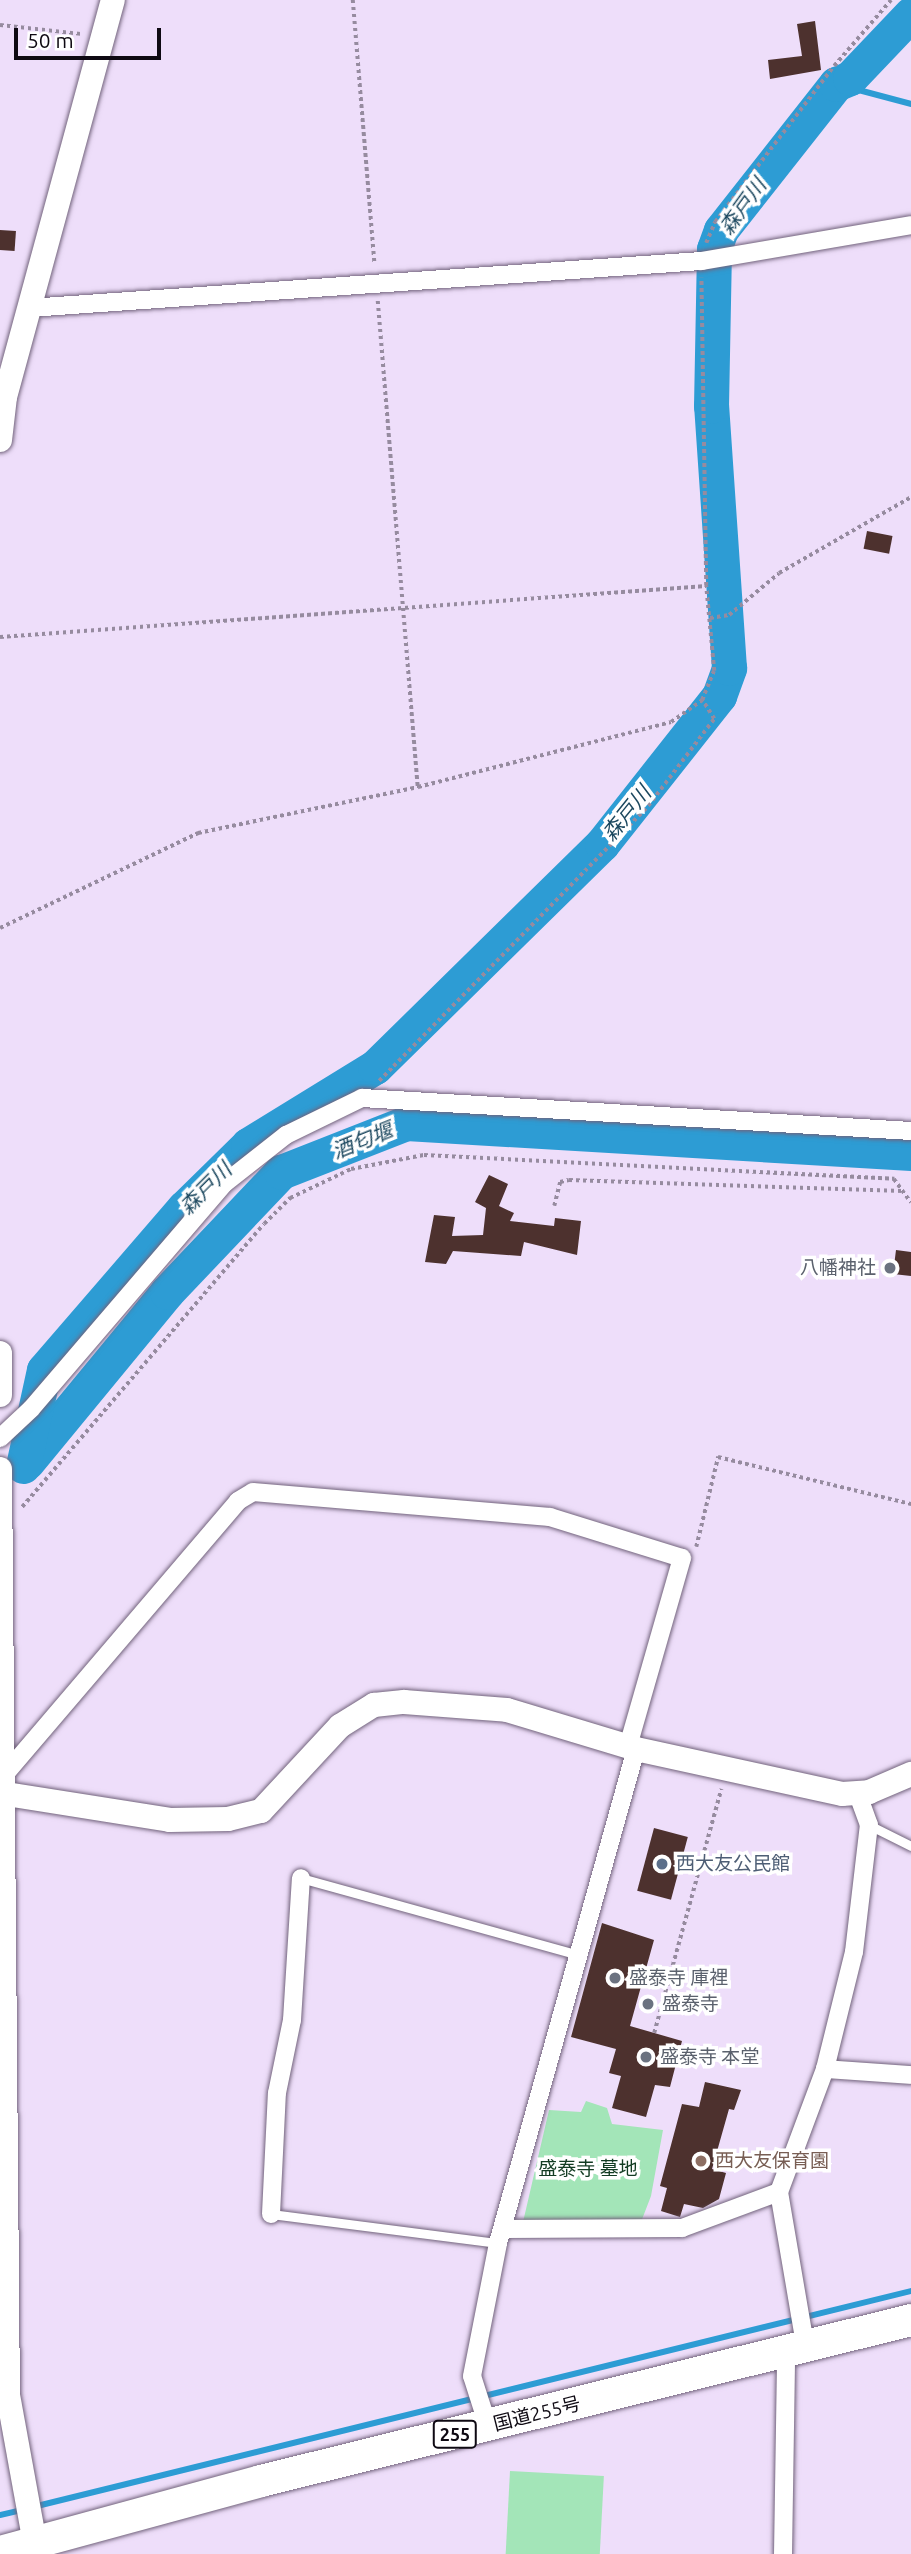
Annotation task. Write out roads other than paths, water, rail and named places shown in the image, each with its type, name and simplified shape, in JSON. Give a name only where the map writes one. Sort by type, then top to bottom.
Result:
[{"type":"highway","name":"国道255号","points":[[0,2552],[911,2320]]},
{"type":"street","points":[[0,440],[5,397],[113,0]]},
{"type":"street","points":[[29,308],[377,285],[708,259],[911,225]]},
{"type":"street","points":[[0,1438],[31,1409],[225,1183],[286,1135],[362,1098],[911,1131]]},
{"type":"street","points":[[0,1353],[0,1395]]},
{"type":"street","points":[[0,1469],[0,1793],[8,2395],[36,2541]]},
{"type":"street","points":[[0,1780],[238,1501],[253,1492],[550,1517],[682,1558],[580,1955],[502,2236],[472,2376],[488,2426]]},
{"type":"street","points":[[0,1793],[170,1819],[228,1819],[261,1811],[340,1726],[374,1705],[404,1702],[507,1710],[632,1747],[726,1771],[858,1795],[911,1774]]},
{"type":"street","points":[[783,2554],[796,2351],[779,2193],[825,2068],[853,1952],[869,1825],[858,1795]]},
{"type":"street","points":[[271,2214],[277,2093],[292,2020],[300,1878]]},
{"type":"street","points":[[825,2068],[911,2075]]},
{"type":"street","points":[[502,2236],[682,2228],[779,2193]]},
{"type":"lane","points":[[869,1825],[911,1846]]},
{"type":"lane","points":[[300,1878],[580,1955]]},
{"type":"lane","points":[[271,2214],[502,2236]]},
{"type":"waterway","name":"森戸川","points":[[23,1466],[44,1370],[184,1208],[248,1145],[375,1067],[602,844],[719,696],[729,668],[711,406],[714,249],[721,230],[836,84],[850,78],[911,14]]},
{"type":"waterway","points":[[836,84],[911,104]]},
{"type":"waterway","name":"酒匂堰","points":[[27,1462],[167,1292],[281,1172],[406,1123],[911,1153]]},
{"type":"waterway","points":[[33,2507],[911,2291]]},
{"type":"waterway","points":[[0,2515],[22,2510]]},
{"type":"place","name":"八幡神社","points":[[890,1268]]},
{"type":"place","name":"西大友公民館","points":[[662,1864]]},
{"type":"place","name":"盛泰寺 庫裡","points":[[615,1978]]},
{"type":"place","name":"盛泰寺","points":[[648,2004]]},
{"type":"place","name":"盛泰寺 本堂","points":[[646,2057]]},
{"type":"place","name":"西大友保育園","points":[[701,2161]]},
{"type":"park label","name":"盛泰寺 墓地","points":[[588,2169]]}]
